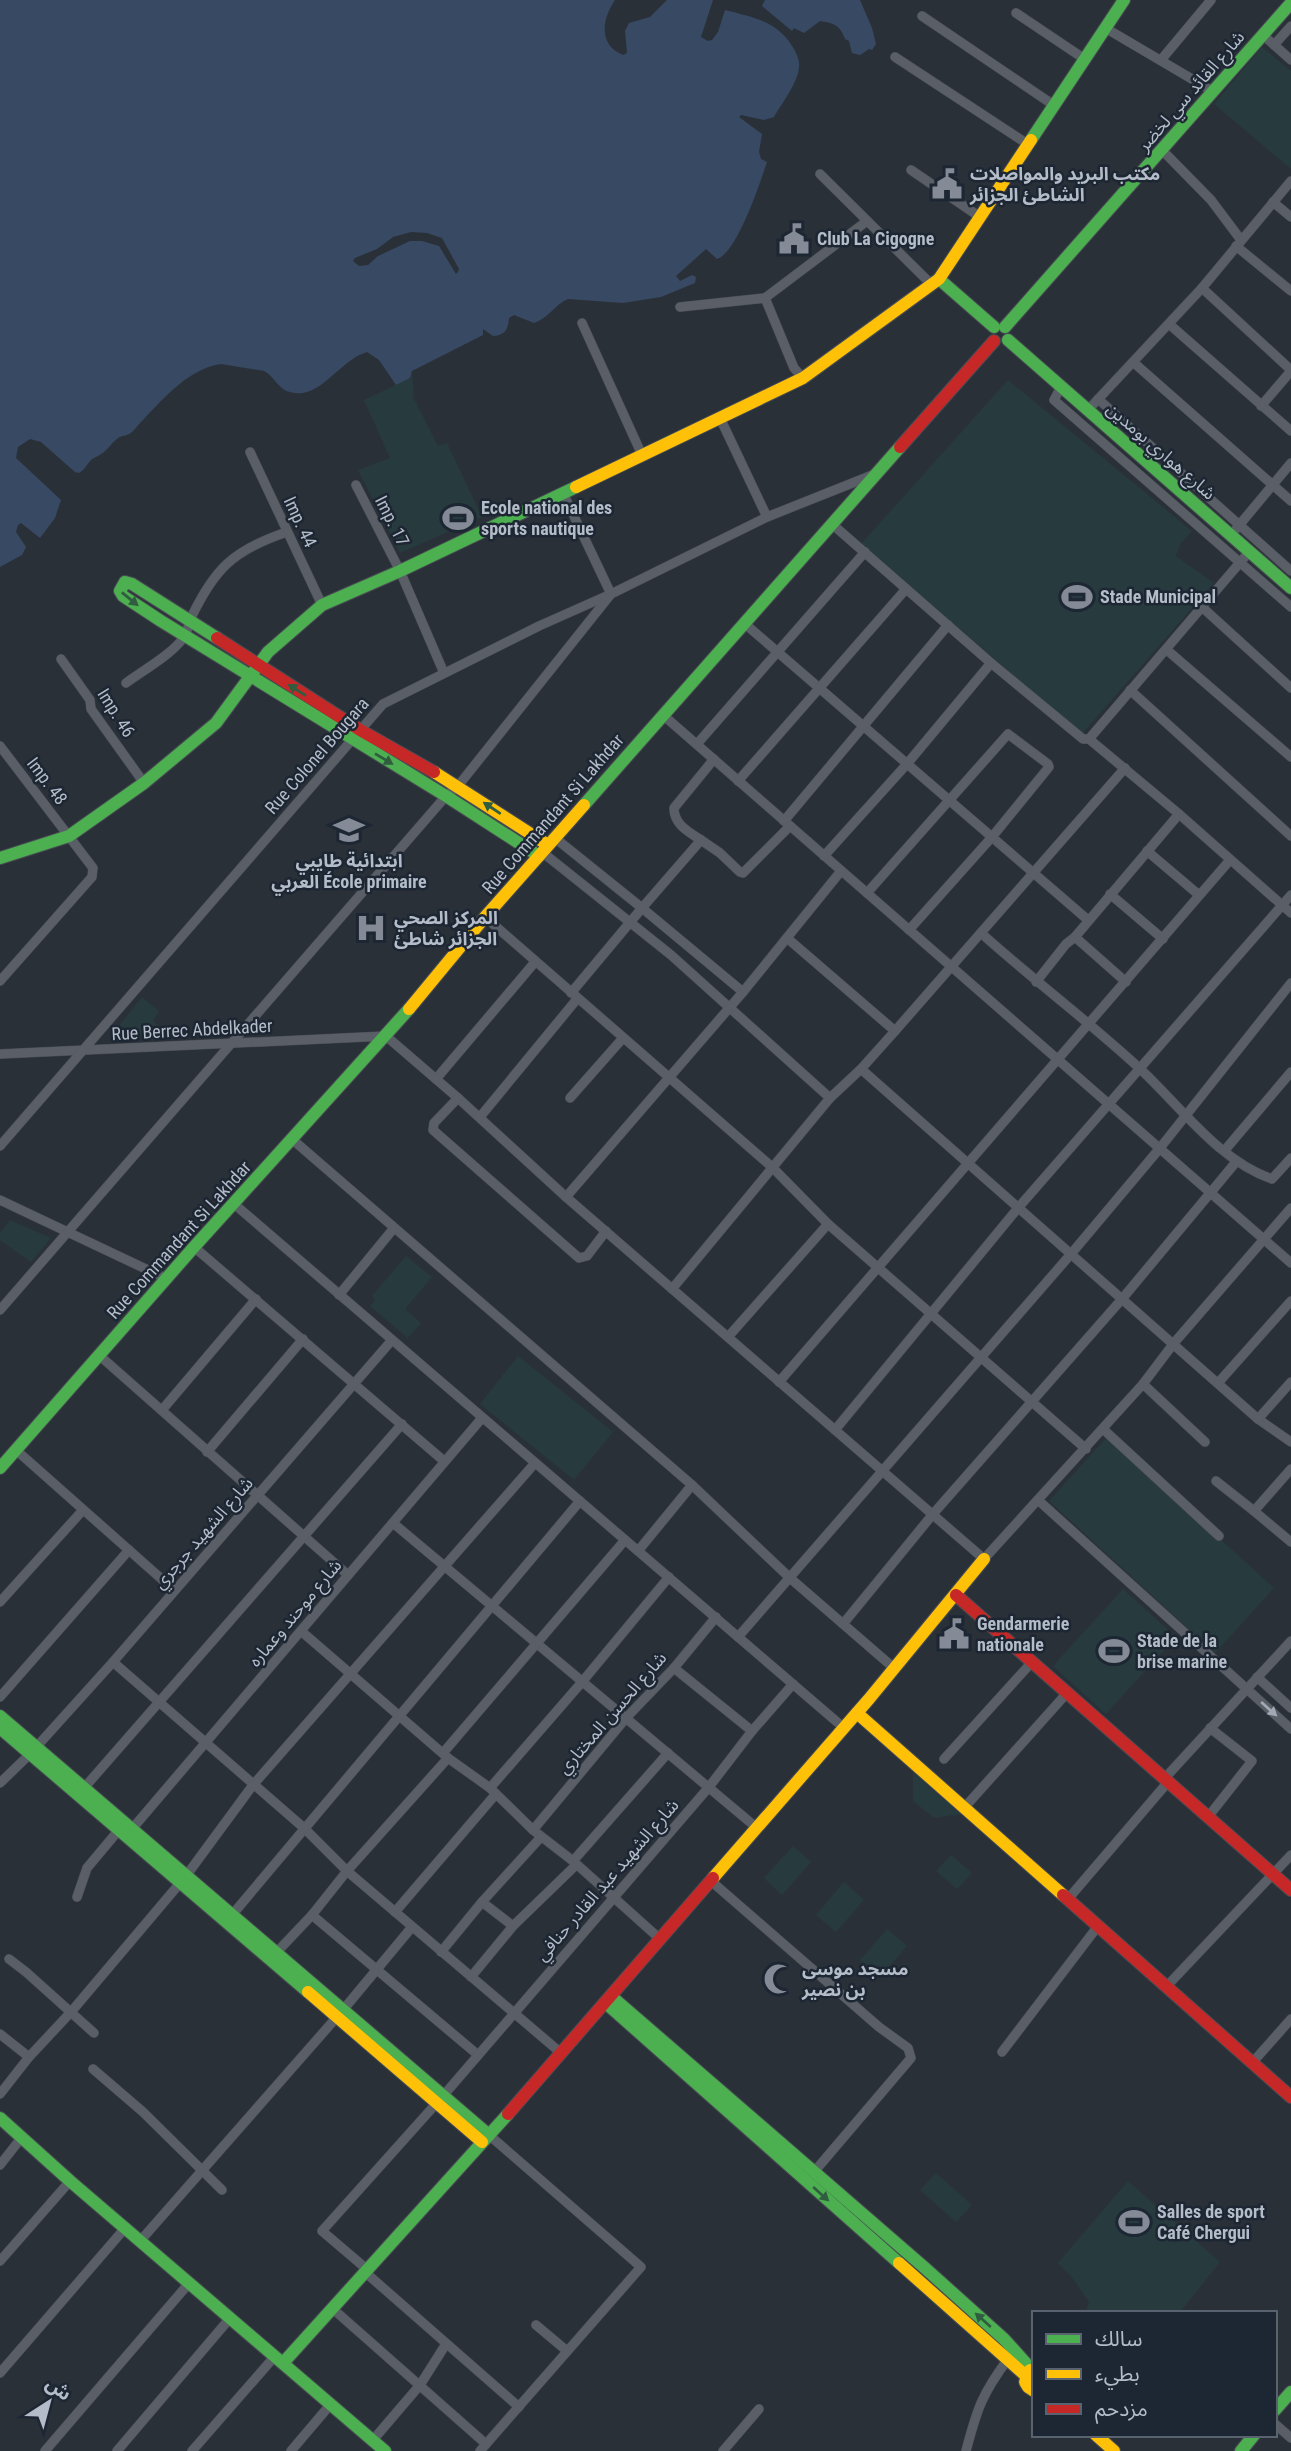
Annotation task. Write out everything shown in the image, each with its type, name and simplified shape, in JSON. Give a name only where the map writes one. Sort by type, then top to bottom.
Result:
[{"type":"main road","points":[[0,858],[69,836],[144,783],[216,723],[268,652],[322,605],[400,571],[803,378],[935,282],[1124,0]]},
{"type":"main road","name":"شارع القائد سي لخضر","points":[[1002,331],[1291,3]]},
{"type":"main road","name":"شارع هواري بومدين","points":[[935,282],[1002,331],[1061,387],[1235,531],[1245,557],[1291,589]]},
{"type":"main road","name":"Rue Commandant Si Lakhdar","points":[[0,1467],[233,1203],[386,1036],[485,917],[994,341],[991,336],[1002,331]]},
{"type":"main road","points":[[187,628],[132,584],[126,582],[121,585],[123,596],[187,628],[356,735],[446,796],[546,848]]},
{"type":"main road","points":[[356,735],[458,786],[546,848]]},
{"type":"main road","points":[[279,2359],[368,2272],[486,2139],[895,1669],[985,1559]]},
{"type":"main road","points":[[956,1595],[1291,1890]]},
{"type":"main road","points":[[857,1713],[1291,2097]]},
{"type":"main road","points":[[0,1716],[118,1831],[232,1914],[340,2014]]},
{"type":"main road","points":[[0,1728],[84,1788],[132,1829],[183,1880],[486,2139]]},
{"type":"main road","points":[[608,1999],[814,2172],[1004,2339],[1030,2371]]},
{"type":"main road","points":[[608,1999],[1008,2359],[1030,2371]]},
{"type":"main road","points":[[0,2118],[69,2181],[385,2451]]},
{"type":"main road","points":[[1030,2371],[1026,2386],[1032,2390]]},
{"type":"main road","points":[[1277,2408],[1291,2392]]},
{"type":"main road","points":[[1086,2437],[1102,2451]]},
{"type":"main road","points":[[1098,2437],[1114,2451]]},
{"type":"main road","points":[[1241,2451],[1252,2437]]},
{"type":"street","points":[[1161,60],[1211,0]]},
{"type":"street","points":[[1016,13],[1086,60]]},
{"type":"street","points":[[922,16],[1055,106]]},
{"type":"street","points":[[1274,45],[1291,26]]},
{"type":"street","points":[[1107,29],[1213,92]]},
{"type":"street","points":[[1263,35],[1291,60]]},
{"type":"street","points":[[895,57],[1028,145]]},
{"type":"street","points":[[1162,150],[1211,201],[1239,243],[1291,291]]},
{"type":"street","points":[[911,170],[981,217]]},
{"type":"street","points":[[820,174],[935,282]]},
{"type":"street","points":[[1088,410],[1202,288],[1291,181]]},
{"type":"street","points":[[1273,202],[1291,217]]},
{"type":"street","points":[[680,307],[765,298],[867,221]]},
{"type":"street","points":[[1202,288],[1291,370],[1261,406]]},
{"type":"street","points":[[765,298],[794,368],[803,378]]},
{"type":"street","points":[[582,323],[642,455]]},
{"type":"street","points":[[1169,324],[1291,431]]},
{"type":"street","points":[[1133,362],[1291,501]]},
{"type":"street","points":[[1061,387],[1054,400],[1245,557],[1291,607]]},
{"type":"street","points":[[1098,399],[1235,531],[1291,571]]},
{"type":"street","points":[[720,418],[767,517]]},
{"type":"street","name":"Imp. 44","points":[[250,452],[322,605]]},
{"type":"street","points":[[1235,531],[1291,463]]},
{"type":"street","name":"Rue Colonel Bougara","points":[[0,1146],[383,704],[767,517],[877,474]]},
{"type":"street","name":"Imp. 17","points":[[356,485],[400,571],[444,673]]},
{"type":"street","points":[[0,1310],[446,796],[458,786],[611,594],[563,493]]},
{"type":"street","points":[[832,524],[991,663],[1083,739],[1088,739],[1125,768],[1291,913]]},
{"type":"street","points":[[126,683],[176,646],[214,576],[235,556],[257,542],[286,532]]},
{"type":"street","points":[[697,744],[865,552]]},
{"type":"street","points":[[1088,739],[1245,557]]},
{"type":"street","points":[[738,781],[821,690],[906,589]]},
{"type":"street","points":[[1203,608],[1291,688]]},
{"type":"street","points":[[744,623],[1088,920]]},
{"type":"street","points":[[714,760],[674,808],[674,817],[682,827],[720,853],[743,873],[948,625]]},
{"type":"street","points":[[1167,650],[1291,757]]},
{"type":"street","name":"Imp. 46","points":[[61,659],[144,783]]},
{"type":"street","points":[[824,856],[907,764],[991,663]]},
{"type":"street","points":[[1130,690],[1291,836]]},
{"type":"street","points":[[663,715],[1291,1263]]},
{"type":"street","points":[[867,893],[1007,734],[1048,764],[1049,767],[992,837],[909,930]]},
{"type":"street","name":"Imp. 48","points":[[0,746],[93,868],[92,877],[0,981]]},
{"type":"street","points":[[672,1289],[830,1098],[861,1069],[953,967],[1125,768]]},
{"type":"street","points":[[1036,982],[1179,814]]},
{"type":"street","points":[[480,1117],[642,908],[701,841]]},
{"type":"street","points":[[546,848],[642,908],[743,992]]},
{"type":"street","points":[[546,848],[671,955],[830,1098]]},
{"type":"street","points":[[1147,851],[1199,895]]},
{"type":"street","points":[[779,1382],[1230,860]]},
{"type":"street","points":[[566,1196],[743,992],[841,871]]},
{"type":"street","points":[[1110,894],[1163,939]]},
{"type":"street","points":[[835,1430],[1018,1208],[1291,895]]},
{"type":"street","points":[[485,917],[772,1167],[828,1224],[1086,1448]]},
{"type":"street","points":[[981,933],[1140,1068],[1184,1115],[1236,1162],[1272,1180],[1291,1158]]},
{"type":"street","points":[[788,937],[895,1031]]},
{"type":"street","points":[[1075,937],[1126,982]]},
{"type":"street","points":[[436,1079],[536,962]]},
{"type":"street","points":[[738,1637],[1071,1254],[1291,984]]},
{"type":"street","points":[[386,1036],[672,1289],[985,1559],[1143,1384],[1174,1343],[1291,1208]]},
{"type":"street","name":"Rue Berrec Abdelkader","points":[[0,1054],[386,1036]]},
{"type":"street","points":[[570,1098],[623,1038]]},
{"type":"street","points":[[861,1069],[1258,1419],[1291,1441]]},
{"type":"street","points":[[1225,1150],[1291,1072]]},
{"type":"street","points":[[458,1098],[432,1127],[443,1139],[579,1258],[587,1256],[606,1231]]},
{"type":"street","points":[[293,1140],[692,1485],[790,1578],[895,1669]]},
{"type":"street","points":[[843,1624],[933,1514],[1122,1299],[1236,1162]]},
{"type":"street","points":[[0,1200],[167,1279]]},
{"type":"street","points":[[233,1203],[844,1728]]},
{"type":"street","points":[[728,1337],[828,1224]]},
{"type":"street","points":[[339,1294],[394,1228]]},
{"type":"street","points":[[194,1247],[444,1461]]},
{"type":"street","points":[[162,1410],[256,1299]]},
{"type":"street","points":[[1218,1383],[1291,1301]]},
{"type":"street","points":[[207,1452],[303,1339]]},
{"type":"street","name":"شارع الشهيد جرجري","points":[[1,1781],[33,1751],[113,1662],[392,1340]]},
{"type":"street","points":[[100,1356],[348,1575]]},
{"type":"street","points":[[1258,1419],[1291,1382]]},
{"type":"street","points":[[1143,1384],[1205,1442]]},
{"type":"street","name":"شارع موحند وعماره","points":[[132,1829],[482,1418]]},
{"type":"street","points":[[84,1788],[402,1424]]},
{"type":"street","points":[[1103,1429],[1219,1535]]},
{"type":"street","points":[[16,1450],[174,1590]]},
{"type":"street","points":[[0,2094],[183,1880],[253,1785],[535,1463]]},
{"type":"street","points":[[1254,1511],[1291,1469]]},
{"type":"street","points":[[1216,1481],[1291,1542]]},
{"type":"street","points":[[638,1551],[692,1485]]},
{"type":"street","points":[[1038,1500],[1291,1729]]},
{"type":"street","points":[[232,1914],[398,1714],[580,1502]]},
{"type":"street","points":[[0,1602],[83,1510]]},
{"type":"street","points":[[393,1523],[757,1828]]},
{"type":"street","points":[[276,1952],[312,1915],[536,1643],[625,1540]]},
{"type":"street","points":[[0,1697],[129,1550]]},
{"type":"street","points":[[395,1912],[669,1577]]},
{"type":"street","name":"شارع الحسن المختاري","points":[[441,1951],[626,1718],[674,1668],[716,1617]]},
{"type":"street","points":[[301,1631],[446,1755],[493,1791],[537,1833],[660,1939]]},
{"type":"street","points":[[1068,1899],[1210,1728],[1291,1641]]},
{"type":"street","points":[[113,1662],[304,1828],[347,1871],[561,2053]]},
{"type":"street","points":[[944,1759],[1032,1662]]},
{"type":"street","points":[[674,1668],[752,1731]]},
{"type":"street","points":[[1257,1677],[1291,1708]]},
{"type":"street","name":"شارع الشهيد عبد القادر حنافي","points":[[368,2272],[322,2231],[440,2099],[709,1787],[793,1684]]},
{"type":"street","points":[[964,1808],[1067,1693]]},
{"type":"street","points":[[1208,1817],[1252,1761],[1210,1728]]},
{"type":"street","points":[[471,1977],[513,1926],[574,1863],[668,1753]]},
{"type":"street","points":[[77,1897],[87,1868],[118,1831]]},
{"type":"street","points":[[1166,1987],[1291,1855]]},
{"type":"street","points":[[711,1881],[879,2027],[908,2048],[911,2058],[814,2172]]},
{"type":"street","points":[[482,1902],[513,1926]]},
{"type":"street","points":[[312,1915],[478,2055]]},
{"type":"street","points":[[1003,2052],[1098,1926]]},
{"type":"street","points":[[141,2240],[340,2014],[412,1927]]},
{"type":"street","points":[[9,1959],[94,2033]]},
{"type":"street","points":[[1252,2063],[1291,2019]]},
{"type":"street","points":[[0,2034],[29,2057]]},
{"type":"street","points":[[93,2069],[143,2112],[222,2190]]},
{"type":"street","points":[[0,2165],[23,2137]]},
{"type":"street","points":[[333,2309],[420,2385],[483,2447],[641,2267],[486,2139]]},
{"type":"street","points":[[0,2261],[69,2181]]},
{"type":"street","points":[[0,2373],[126,2227]]},
{"type":"street","points":[[368,2272],[519,2407]]},
{"type":"street","points":[[45,2451],[190,2283]]},
{"type":"street","points":[[117,2451],[231,2317]]},
{"type":"street","points":[[536,2325],[567,2351]]},
{"type":"street","points":[[373,2440],[420,2385],[446,2344]]},
{"type":"street","points":[[192,2451],[279,2359]]},
{"type":"street","points":[[966,2451],[981,2399],[1008,2359]]},
{"type":"street","points":[[291,2451],[330,2405]]},
{"type":"street","points":[[723,2451],[760,2409]]},
{"type":"street","points":[[1277,2426],[1291,2438]]},
{"type":"green space","points":[[1262,47],[1291,71],[1291,169],[1214,104]]},
{"type":"green space","points":[[412,371],[414,399],[438,446],[447,443],[482,517],[400,553],[358,470],[390,458],[364,400],[410,378]]},
{"type":"green space","name":"Stade Municipal","points":[[1008,380],[1192,531],[1181,543],[1176,556],[1214,583],[1082,734],[861,544]]},
{"type":"green space","points":[[142,997],[159,1011],[153,1021],[169,1034],[110,1037]]},
{"type":"green space","points":[[10,1220],[51,1238],[31,1262],[0,1240],[0,1233]]},
{"type":"green space","points":[[406,1256],[432,1277],[405,1309],[421,1323],[408,1338],[370,1306],[375,1300],[372,1296]]},
{"type":"green space","points":[[518,1356],[613,1432],[574,1480],[480,1404]]},
{"type":"green space","points":[[1108,1436],[1274,1588],[1215,1653],[1049,1501]]},
{"type":"green space","name":"Stade de la brise marine","points":[[1123,1589],[1176,1637],[1106,1714],[1053,1666]]},
{"type":"green space","points":[[913,1773],[961,1814],[934,1818],[913,1801]]},
{"type":"green space","points":[[793,1846],[811,1862],[782,1895],[764,1878]]},
{"type":"green space","points":[[951,1855],[972,1873],[957,1889],[936,1871]]},
{"type":"green space","points":[[844,1882],[864,1900],[836,1932],[816,1915]]},
{"type":"green space","points":[[887,1929],[907,1946],[880,1977],[860,1960]]},
{"type":"green space","points":[[936,2173],[972,2205],[956,2222],[920,2190]]},
{"type":"green space","name":"Salles de sport Café Chergui","points":[[1128,2181],[1220,2262],[1181,2311],[1086,2311],[1089,2302],[1058,2263]]},
{"type":"water","points":[[0,0],[615,0],[605,23],[606,38],[615,51],[623,55],[627,53],[625,31],[629,23],[650,17],[667,0],[713,0],[701,37],[712,40],[718,32],[725,10],[754,18],[771,25],[786,38],[796,53],[799,67],[793,86],[774,117],[764,120],[741,115],[739,117],[762,134],[759,152],[761,159],[767,162],[747,216],[725,254],[717,259],[706,249],[676,276],[680,281],[692,275],[696,277],[695,283],[661,297],[623,303],[568,299],[534,323],[514,315],[509,318],[504,333],[493,336],[483,329],[483,335],[412,371],[410,378],[396,385],[379,360],[367,352],[357,356],[311,391],[301,393],[286,391],[264,371],[221,364],[208,367],[172,390],[132,432],[118,438],[79,473],[41,442],[30,439],[18,447],[16,458],[61,500],[55,518],[40,538],[21,523],[18,525],[16,532],[26,547],[22,555],[0,567]]},
{"type":"water","points":[[765,0],[860,0],[876,44],[872,50],[860,55],[852,53],[849,41],[839,28],[820,21],[804,33],[794,28],[792,31],[762,6]]},
{"type":"pier","points":[[411,232],[442,238],[459,269],[458,272],[456,274],[439,246],[422,241],[410,241],[378,256],[368,265],[359,266],[353,261],[393,237]]},
{"type":"traffic: fast","points":[[1031,140],[1124,0]]},
{"type":"traffic: fast","points":[[1005,327],[1291,3]]},
{"type":"traffic: fast","points":[[939,279],[994,327]]},
{"type":"traffic: fast","points":[[1008,340],[1291,588]]},
{"type":"traffic: fast","points":[[584,805],[900,447]]},
{"type":"traffic: fast","points":[[0,858],[69,836],[144,783],[216,723],[268,652],[322,605],[576,487]]},
{"type":"traffic: fast","points":[[217,638],[132,584],[125,582],[120,591],[123,596],[161,621],[539,856]]},
{"type":"traffic: fast","points":[[0,1468],[194,1247],[409,1009]]},
{"type":"traffic: fast","points":[[0,1716],[489,2135]]},
{"type":"traffic: fast","points":[[0,1728],[308,1992]]},
{"type":"traffic: fast","points":[[611,1996],[925,2268],[1004,2339],[1031,2369]]},
{"type":"traffic: fast","points":[[608,2005],[899,2263]]},
{"type":"traffic: fast","points":[[283,2363],[508,2114]]},
{"type":"traffic: fast","points":[[0,2118],[385,2451]]},
{"type":"traffic: fast","points":[[1277,2408],[1291,2392]]},
{"type":"traffic: fast","points":[[1241,2451],[1252,2437]]},
{"type":"traffic: slow","points":[[576,487],[803,378],[939,279],[1031,140]]},
{"type":"traffic: slow","points":[[434,772],[548,845]]},
{"type":"traffic: slow","points":[[409,1009],[485,917],[584,805]]},
{"type":"traffic: slow","points":[[713,1878],[869,1699],[984,1559]]},
{"type":"traffic: slow","points":[[857,1713],[1063,1895]]},
{"type":"traffic: slow","points":[[308,1992],[482,2142]]},
{"type":"traffic: slow","points":[[899,2263],[1025,2375]]},
{"type":"traffic: slow","points":[[1030,2370],[1025,2382],[1032,2390]]},
{"type":"traffic: slow","points":[[1098,2437],[1114,2451]]},
{"type":"traffic: jam","points":[[900,447],[994,341]]},
{"type":"traffic: jam","points":[[217,638],[360,730],[434,772]]},
{"type":"traffic: jam","points":[[956,1595],[1291,1890]]},
{"type":"traffic: jam","points":[[508,2114],[713,1878]]},
{"type":"traffic: jam","points":[[1063,1895],[1291,2097]]},
{"type":"place","name":"مكتب البريد والمواصلات الشاطئ الجزائر","points":[[947,184]]},
{"type":"place","name":"Club La Cigogne","points":[[794,239]]},
{"type":"place","name":"Ecole national des sports nautique","points":[[458,518]]},
{"type":"place","name":"Stade Municipal","points":[[1077,597]]},
{"type":"place","name":"ابتدائية طايبي العربي École primaire","points":[[349,830]]},
{"type":"place","name":"المركز الصحي الجزائر شاطئ","points":[[371,928]]},
{"type":"place","name":"Gendarmerie nationale","points":[[954,1634]]},
{"type":"place","name":"Stade de la brise marine","points":[[1114,1651]]},
{"type":"place","name":"مسجد موسى بن نصير","points":[[779,1979]]},
{"type":"place","name":"Salles de sport Café Chergui","points":[[1134,2222]]}]
